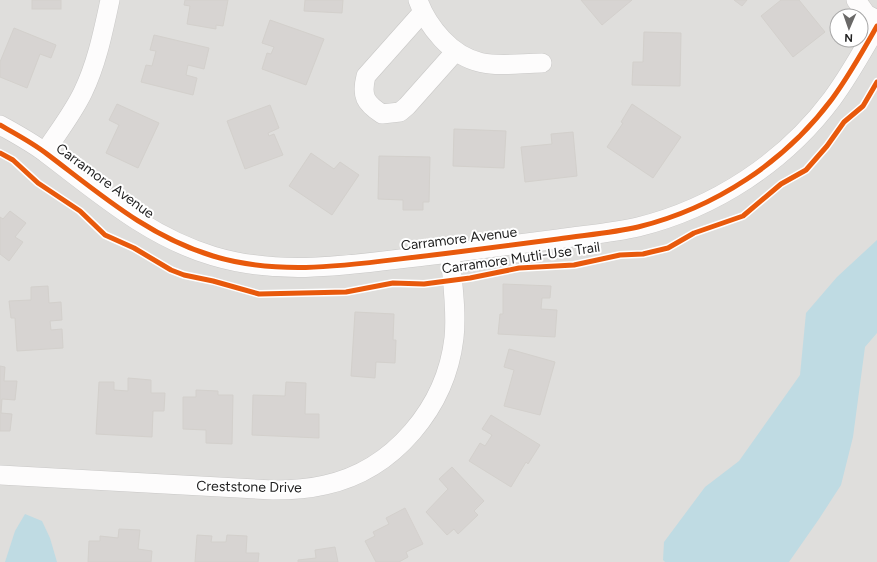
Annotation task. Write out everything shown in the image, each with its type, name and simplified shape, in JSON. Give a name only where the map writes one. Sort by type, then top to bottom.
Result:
[{"type":"street","points":[[45,152],[82,93],[92,71],[101,45],[110,0]]},
{"type":"street","points":[[856,0],[866,14],[877,20]]},
{"type":"street","points":[[454,52],[400,112],[382,114],[373,108],[365,98],[363,88],[366,76],[420,7],[434,31],[454,52],[470,60],[485,64],[542,63]]},
{"type":"street","name":"Carramore Avenue","points":[[0,125],[45,152],[124,213],[144,226],[189,248],[234,262],[276,268],[313,268],[450,253],[637,227],[692,209],[722,195],[768,165],[812,123],[832,99],[848,76],[877,26]]},
{"type":"street","name":"Creststone Drive","points":[[0,475],[300,490],[326,485],[370,468],[389,454],[419,424],[431,408],[446,374],[454,337],[454,308],[450,253]]},
{"type":"shaded area","points":[[0,0],[877,0],[877,562],[0,562]]},
{"type":"water","points":[[877,240],[877,333],[865,347],[853,437],[841,485],[819,519],[789,562],[665,562],[663,560],[664,542],[705,487],[739,461],[800,375],[806,313],[837,277]]},
{"type":"water","points":[[25,514],[42,521],[50,538],[57,562],[5,562],[15,531]]},
{"type":"building","points":[[32,0],[61,0],[61,9],[32,9]]},
{"type":"building","points":[[185,0],[228,0],[223,26],[216,25],[216,29],[187,24],[190,6],[184,5]]},
{"type":"building","points":[[305,0],[343,0],[342,13],[304,11]]},
{"type":"building","points":[[581,0],[632,0],[602,25]]},
{"type":"building","points":[[734,0],[747,0],[742,6]]},
{"type":"building","points":[[781,0],[799,0],[825,32],[793,57],[761,16]]},
{"type":"building","points":[[270,20],[324,39],[306,85],[262,69],[267,53],[271,54],[274,47],[262,43]]},
{"type":"building","points":[[14,28],[56,45],[51,58],[40,54],[27,88],[0,77],[0,62]]},
{"type":"building","points":[[644,32],[681,33],[680,86],[632,85],[633,62],[643,62]]},
{"type":"building","points":[[154,35],[209,48],[204,69],[188,65],[186,75],[197,78],[193,95],[141,82],[146,65],[152,66],[156,51],[150,50]]},
{"type":"building","points":[[117,104],[159,123],[138,168],[106,153],[119,125],[109,120]]},
{"type":"building","points":[[632,104],[681,137],[653,178],[607,147],[623,123],[621,122]]},
{"type":"building","points":[[270,105],[279,128],[268,133],[269,136],[274,134],[283,155],[245,169],[227,121]]},
{"type":"building","points":[[454,129],[506,131],[504,168],[453,166]]},
{"type":"building","points":[[573,132],[577,176],[525,182],[521,147],[552,144],[551,134]]},
{"type":"building","points":[[311,153],[334,169],[340,162],[359,175],[332,215],[289,186]]},
{"type":"building","points":[[379,156],[430,157],[429,202],[423,202],[423,210],[403,210],[403,200],[378,199]]},
{"type":"building","points":[[10,211],[26,223],[15,237],[23,242],[9,261],[0,254],[0,217],[3,219]]},
{"type":"building","points":[[503,284],[551,286],[550,298],[542,298],[541,309],[557,310],[555,337],[498,334],[500,314],[503,314]]},
{"type":"building","points":[[48,286],[49,303],[61,302],[62,320],[50,321],[51,330],[62,329],[63,348],[17,351],[15,318],[11,318],[9,301],[31,300],[31,287]]},
{"type":"building","points":[[355,312],[394,314],[393,340],[396,340],[395,363],[376,362],[375,378],[351,376]]},
{"type":"building","points":[[509,349],[555,362],[540,415],[504,406],[514,370],[504,367]]},
{"type":"building","points":[[0,366],[5,367],[4,381],[17,381],[15,400],[2,399],[1,413],[12,414],[10,431],[0,431]]},
{"type":"building","points":[[128,378],[151,380],[151,393],[165,393],[164,411],[153,411],[152,437],[96,434],[99,382],[114,382],[114,390],[128,391]]},
{"type":"building","points":[[286,382],[306,383],[305,414],[319,414],[319,438],[252,435],[253,395],[285,396]]},
{"type":"building","points":[[196,390],[218,391],[218,395],[233,395],[232,444],[206,443],[206,430],[183,429],[183,397],[196,397]]},
{"type":"building","points":[[491,415],[540,445],[528,464],[526,462],[511,487],[469,461],[480,443],[485,446],[492,435],[482,429]]},
{"type":"building","points":[[452,467],[484,501],[474,511],[478,515],[458,534],[454,529],[447,535],[426,512],[448,489],[439,479]]},
{"type":"building","points":[[405,508],[423,544],[406,552],[408,557],[399,562],[376,562],[365,541],[375,536],[373,532],[389,524],[386,518]]},
{"type":"building","points":[[119,529],[140,530],[138,549],[152,551],[151,562],[88,562],[89,541],[100,541],[100,536],[118,538]]},
{"type":"building","points":[[197,535],[212,536],[211,542],[226,542],[227,535],[247,536],[246,553],[259,553],[258,562],[195,562]]},
{"type":"building","points":[[335,547],[338,562],[298,562],[298,560],[316,558],[315,550]]},
{"type":"cycle path","name":"Carramore Mutli-Use Trail","points":[[0,125],[42,150],[106,199],[146,226],[190,248],[240,263],[268,266],[323,267],[378,262],[618,231],[667,219],[694,208],[721,195],[746,180],[793,143],[832,99],[877,26]]},
{"type":"cycle path","name":"Carramore Mutli-Use Trail","points":[[0,153],[13,160],[38,183],[80,211],[105,235],[134,248],[171,270],[184,275],[213,281],[259,294],[346,292],[393,283],[424,284],[470,278],[519,268],[574,265],[620,255],[643,254],[668,248],[694,233],[743,216],[781,184],[806,170],[827,146],[844,122],[863,106],[877,82]]}]
